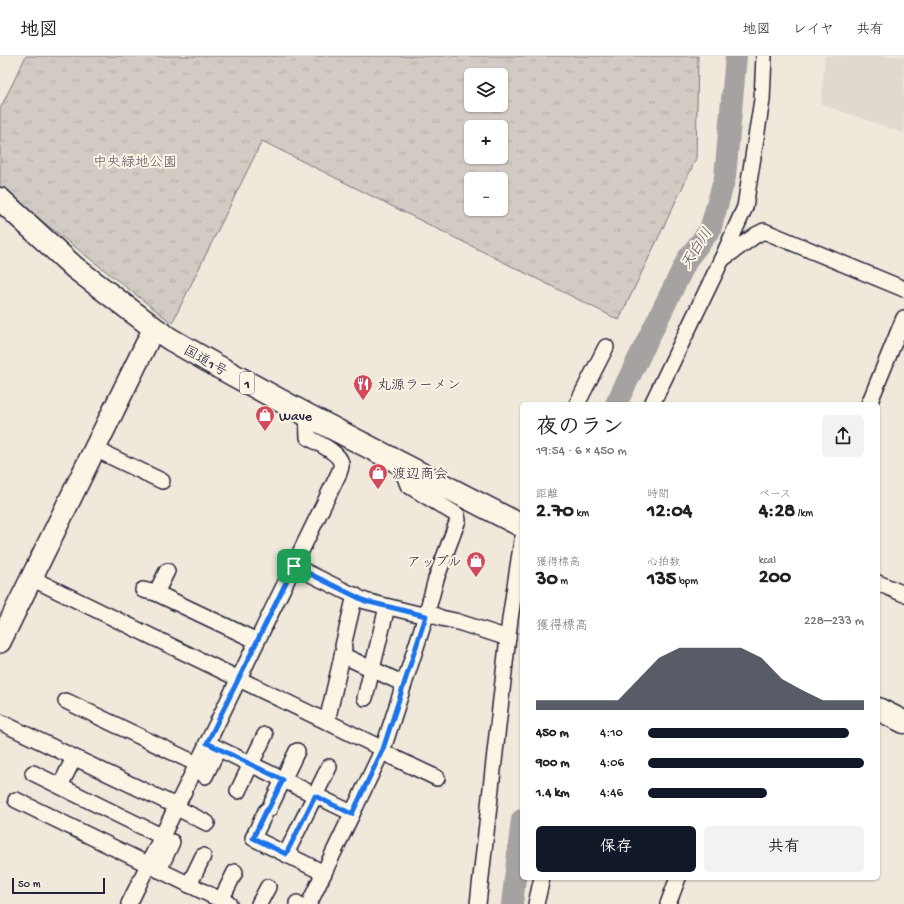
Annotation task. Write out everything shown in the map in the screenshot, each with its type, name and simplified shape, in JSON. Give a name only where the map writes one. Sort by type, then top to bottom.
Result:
[{"type":"highway","name":"国道1号","points":[[0,200],[76,268],[154,328],[217,366],[307,415],[520,524]]},
{"type":"highway","points":[[880,710],[904,722]]},
{"type":"street","points":[[653,402],[721,261],[745,207],[762,100],[764,56]]},
{"type":"street","points":[[721,261],[756,235],[764,232],[904,289]]},
{"type":"street","points":[[870,402],[904,318]]},
{"type":"street","points":[[0,642],[154,328]]},
{"type":"street","points":[[578,402],[606,347]]},
{"type":"street","points":[[128,904],[154,867],[167,839],[175,807],[201,770],[239,678],[339,473],[342,464],[339,457],[308,437],[307,415]]},
{"type":"street","points":[[94,449],[162,481]]},
{"type":"street","points":[[301,904],[324,873],[382,750],[436,579],[458,520],[456,515],[408,484],[400,464]]},
{"type":"street","points":[[478,904],[520,534]]},
{"type":"street","points":[[294,566],[365,601],[455,621],[508,638]]},
{"type":"street","points":[[167,571],[149,591],[257,641]]},
{"type":"street","points":[[31,578],[328,721],[437,778]]},
{"type":"street","points":[[880,584],[904,594]]},
{"type":"street","points":[[328,721],[355,595]]},
{"type":"street","points":[[365,698],[387,607]]},
{"type":"street","points":[[342,655],[404,684]]},
{"type":"street","points":[[66,701],[201,770]]},
{"type":"street","points":[[0,722],[207,823]]},
{"type":"street","points":[[238,791],[265,735]]},
{"type":"street","points":[[212,746],[352,814]]},
{"type":"street","points":[[297,752],[253,838],[324,873]]},
{"type":"street","points":[[60,786],[74,758]]},
{"type":"street","points":[[286,854],[329,767]]},
{"type":"street","points":[[33,773],[167,839]]},
{"type":"street","points":[[16,800],[225,902],[235,872]]},
{"type":"street","points":[[190,885],[203,856]]},
{"type":"street","points":[[536,904],[542,880]]},
{"type":"street","points":[[668,904],[677,880]]},
{"type":"street","points":[[260,904],[268,887]]},
{"type":"shaded area","points":[[825,56],[904,56],[904,133],[821,104]]},
{"type":"green space","name":"中央緑地公園","points":[[26,56],[698,56],[696,159],[619,320],[262,141],[172,323],[0,187],[0,109]]},
{"type":"waterway","name":"天白川","points":[[617,402],[688,258],[710,230],[725,177],[736,56]]},
{"type":"waterway","name":"天白川","points":[[512,904],[520,837]]},
{"type":"place","name":"丸源ラーメン","points":[[363,401]]},
{"type":"place","name":"Wave","points":[[265,432]]},
{"type":"place","name":"渡辺商会","points":[[378,490]]},
{"type":"place","name":"アップル","points":[[476,578]]},
{"type":"route","points":[[294,566],[365,601],[426,616],[383,749],[352,814],[315,796],[286,854],[253,838],[283,780],[207,743],[294,566]]}]
